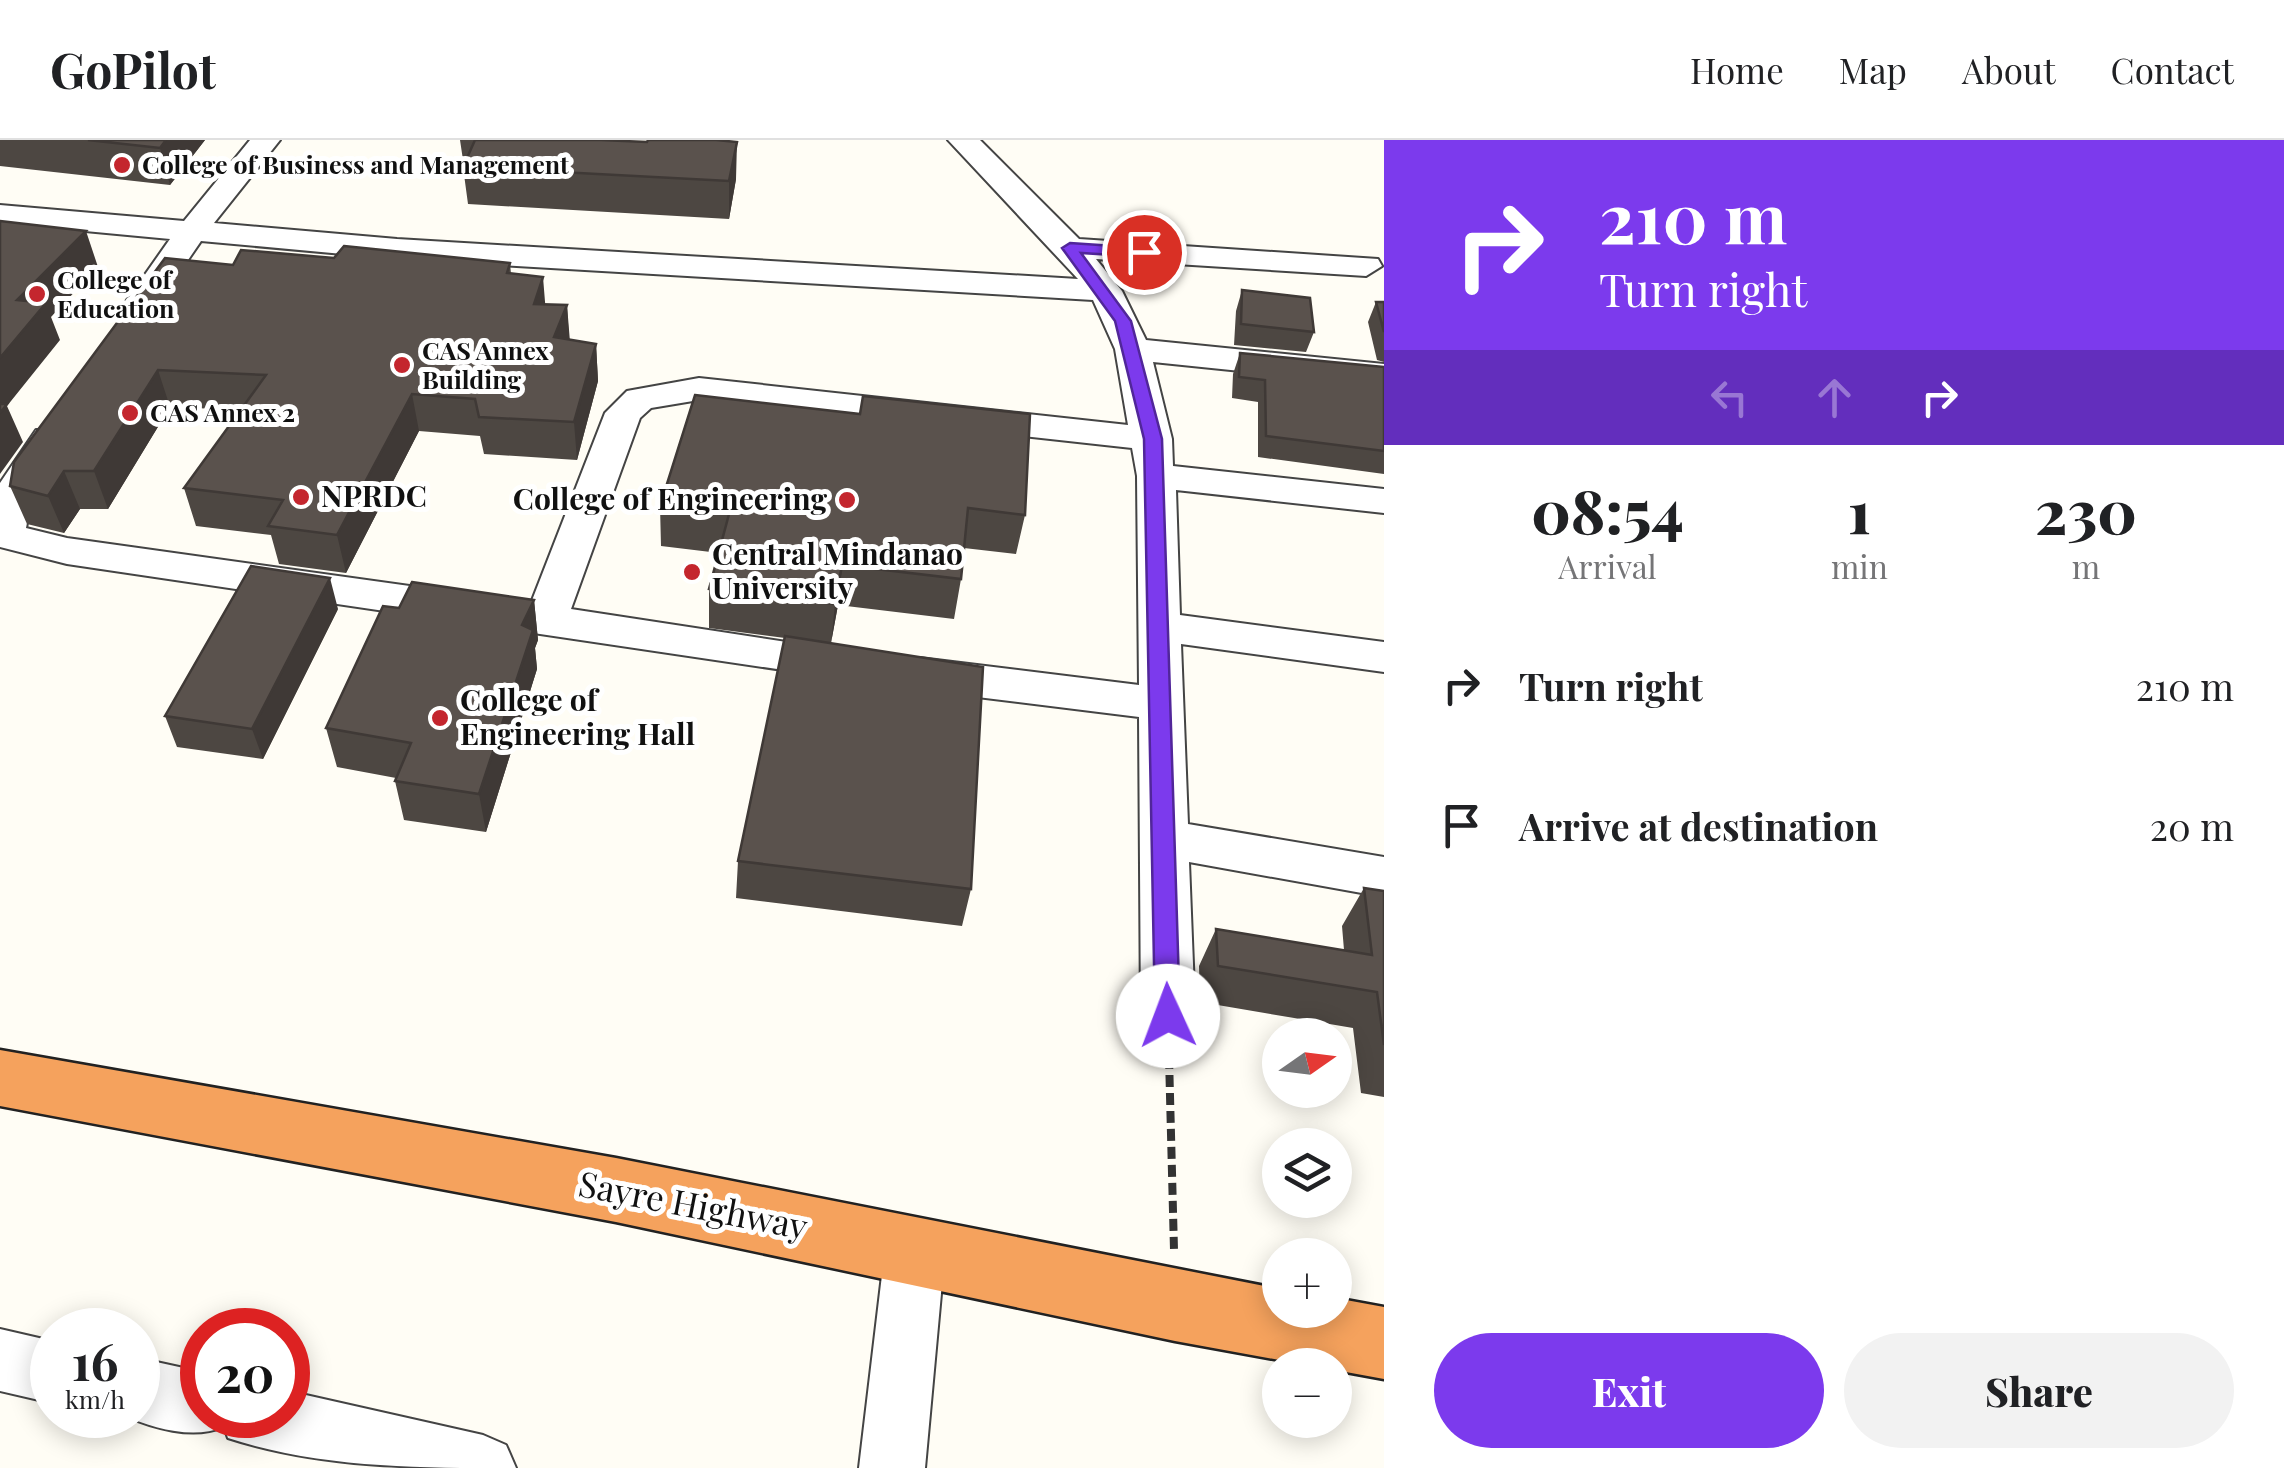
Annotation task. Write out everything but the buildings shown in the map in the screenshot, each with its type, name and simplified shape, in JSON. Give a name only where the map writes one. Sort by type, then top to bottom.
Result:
[{"type":"highway","name":"Sayre Highway","points":[[0,1078],[915,1250],[1175,1306],[1384,1343]]},
{"type":"street","points":[[116,342],[192,232],[265,140]]},
{"type":"street","points":[[962,140],[1070,248],[1105,291],[1133,348],[1155,458],[1168,1016]]},
{"type":"street","points":[[0,214],[192,232],[1105,291]]},
{"type":"street","points":[[1070,248],[1366,266]]},
{"type":"street","points":[[1133,348],[1384,375]]},
{"type":"street","points":[[546,620],[623,414],[640,399],[699,388],[1155,458],[1384,501]]},
{"type":"street","points":[[72,404],[8,498],[2,516],[6,536],[67,551],[707,647],[1161,704]]},
{"type":"street","points":[[1160,628],[1384,657]]},
{"type":"street","points":[[1162,838],[1384,877]]},
{"type":"street","points":[[892,1468],[915,1250]]},
{"type":"street","points":[[0,1360],[30,1367]]},
{"type":"street","points":[[310,1428],[484,1468]]},
{"type":"path","points":[[1168,1016],[1175,1306]]},
{"type":"place","name":"College of Business and Management","points":[[122,165]]},
{"type":"place","name":"College of Education","points":[[37,294]]},
{"type":"place","name":"CAS Annex Building","points":[[402,365]]},
{"type":"place","name":"CAS Annex 2","points":[[130,413]]},
{"type":"place","name":"NPRDC","points":[[301,497]]},
{"type":"place","name":"College of Engineering","points":[[847,500]]},
{"type":"place","name":"Central Mindanao University","points":[[692,572]]},
{"type":"place","name":"College of Engineering Hall","points":[[440,718]]},
{"type":"route","points":[[1144,252],[1070,248],[1105,291],[1123,321],[1133,348],[1153,439],[1168,1016]]}]
